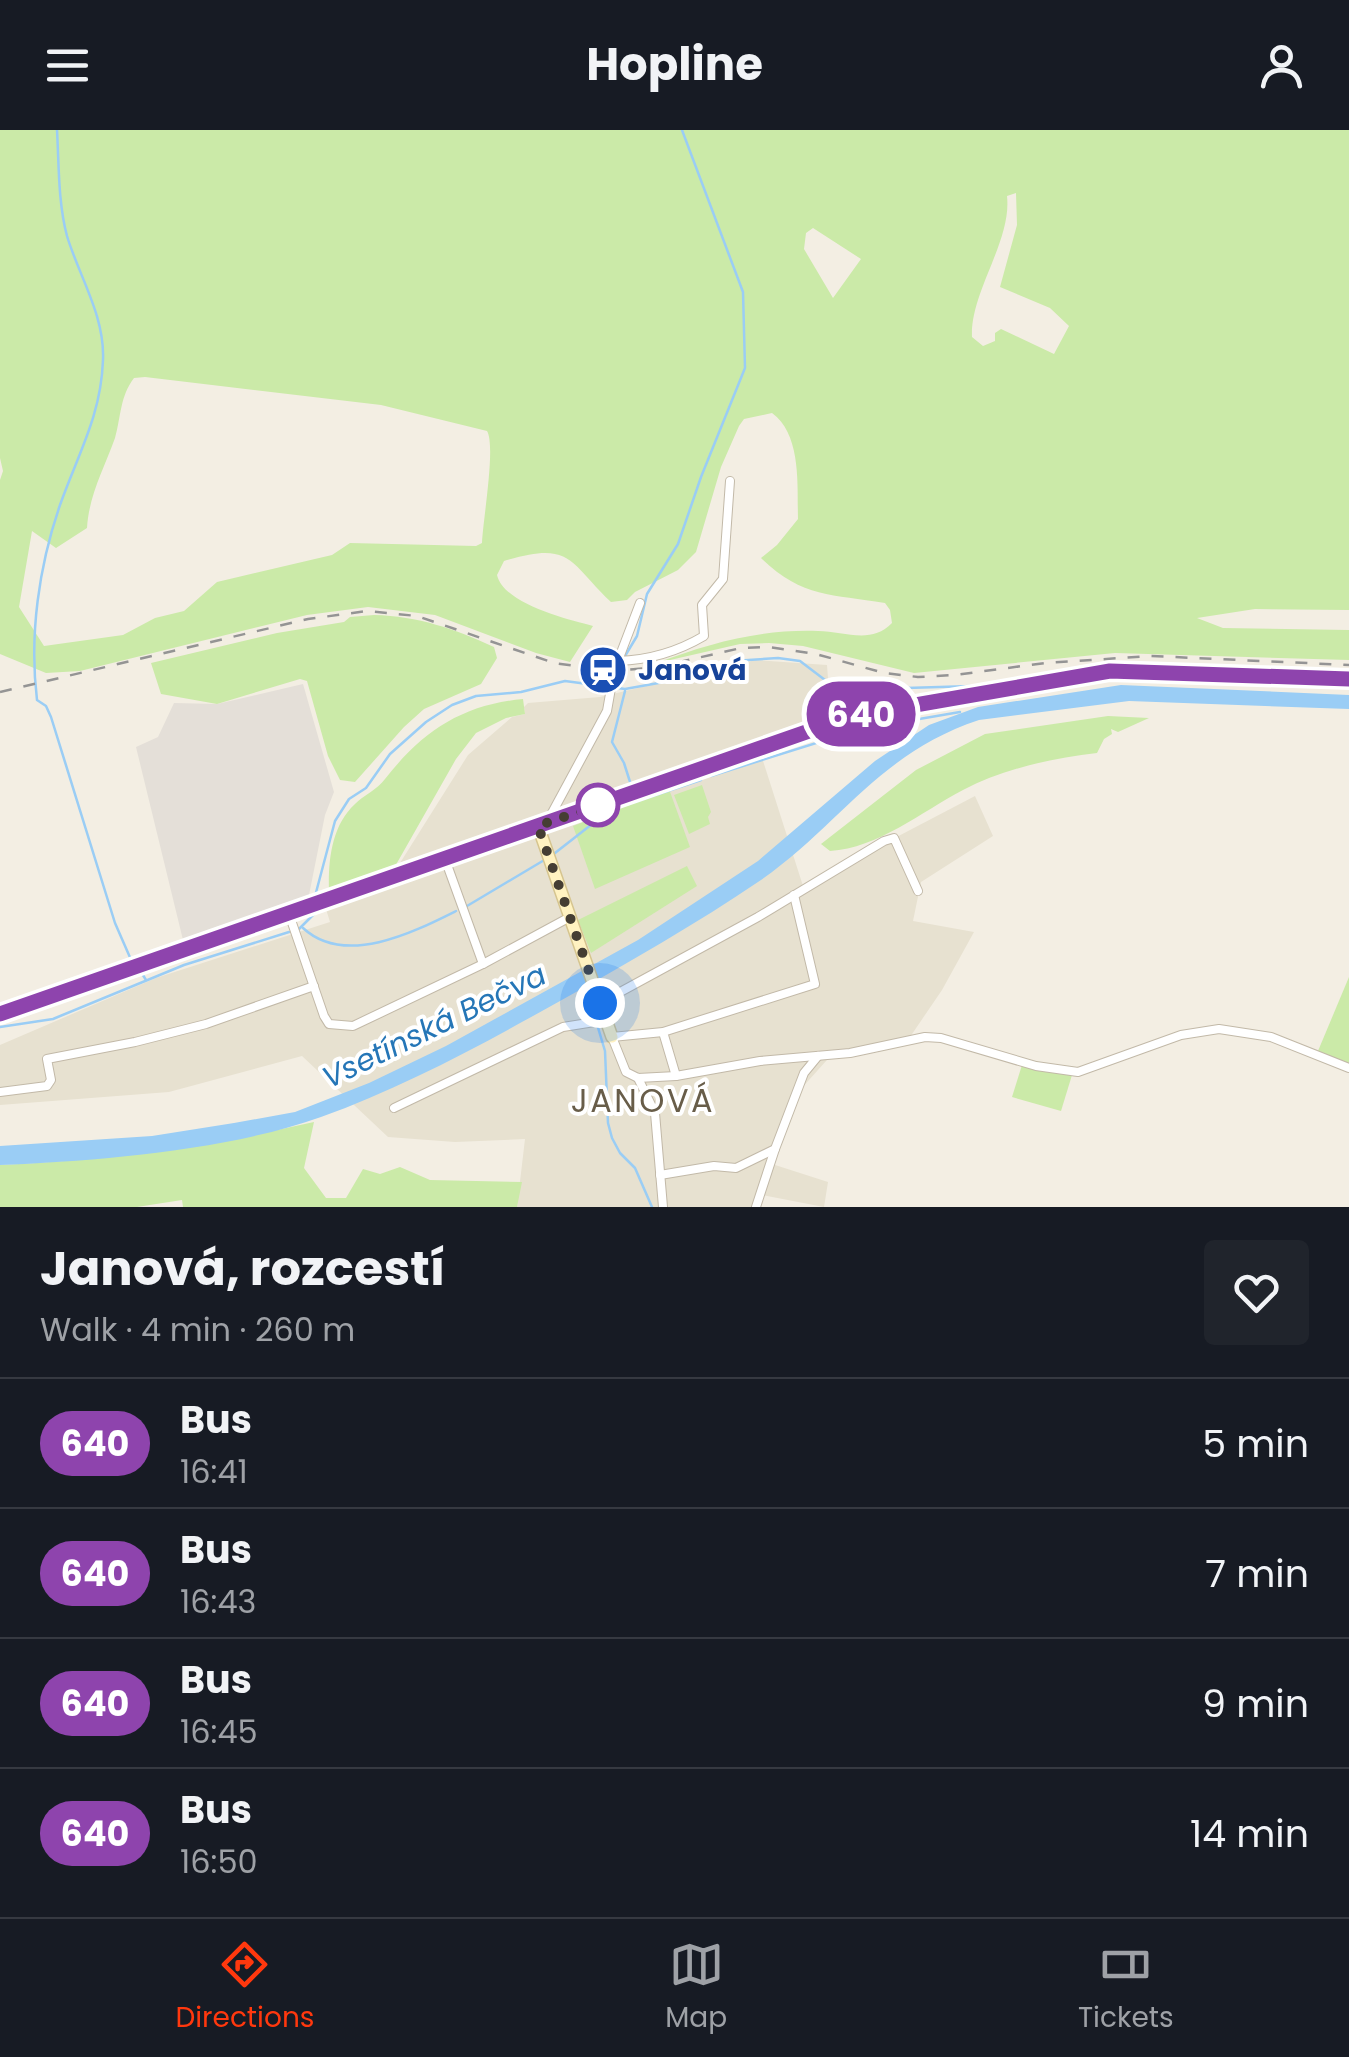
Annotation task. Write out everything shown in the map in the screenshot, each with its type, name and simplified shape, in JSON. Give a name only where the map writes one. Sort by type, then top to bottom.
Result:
[{"type":"main road","points":[[0,1014],[836,720],[1110,671],[1349,679]]},
{"type":"main road","points":[[542,825],[599,1000],[599,1022],[612,1037]]},
{"type":"street","points":[[618,661],[642,660],[688,646],[704,636],[702,605],[723,580],[730,482]]},
{"type":"street","points":[[542,825],[607,710],[618,661],[640,604]]},
{"type":"street","points":[[599,1000],[794,895],[884,841],[894,838],[918,891]]},
{"type":"street","points":[[445,859],[483,964]]},
{"type":"street","points":[[663,1207],[654,1110],[638,1078],[624,1069],[612,1037],[664,1032],[815,984],[794,895]]},
{"type":"street","points":[[288,914],[326,1020],[348,1028],[571,919]]},
{"type":"street","points":[[0,1092],[47,1086],[47,1059],[206,1024],[314,986]]},
{"type":"street","points":[[394,1108],[563,1027],[599,1022]]},
{"type":"street","points":[[638,1078],[676,1076],[760,1060],[850,1053],[925,1037],[941,1038],[1036,1066],[1078,1072],[1182,1034],[1231,1028],[1290,1042],[1349,1068]]},
{"type":"street","points":[[664,1032],[676,1076]]},
{"type":"street","points":[[756,1207],[804,1073],[818,1056]]},
{"type":"street","points":[[660,1175],[714,1166],[736,1168],[775,1148]]},
{"type":"shaded area","points":[[756,660],[827,665],[831,718],[757,742],[803,886],[975,796],[993,836],[921,882],[913,921],[974,932],[910,1037],[859,1050],[835,1051],[800,1090],[772,1164],[828,1182],[824,1207],[762,1195],[760,1207],[517,1207],[525,1139],[455,1142],[388,1137],[302,1056],[169,1092],[0,1105],[0,1045],[156,978],[330,922],[326,909],[405,880],[400,863],[468,755],[512,717],[525,714],[528,703],[600,697]]},
{"type":"shaded area","points":[[303,684],[334,792],[325,815],[308,900],[183,940],[136,747],[158,737],[174,703],[217,704]]},
{"type":"green space","points":[[0,130],[1349,130],[1349,610],[1255,609],[1197,618],[1223,628],[1349,630],[1349,660],[1115,653],[914,673],[803,646],[769,643],[740,644],[657,663],[756,635],[818,631],[866,635],[884,630],[892,623],[885,603],[804,587],[761,558],[798,519],[793,448],[789,434],[772,413],[744,419],[739,426],[721,467],[696,552],[678,570],[627,600],[611,602],[577,566],[557,554],[526,555],[504,561],[497,575],[511,594],[538,609],[593,626],[570,662],[435,615],[368,607],[307,615],[80,671],[46,673],[0,654]],"holes":[[[1016,193],[1017,225],[1000,287],[1050,308],[1069,326],[1054,354],[1001,329],[995,333],[995,341],[983,346],[972,337],[977,302],[1003,231],[1007,196]],[[813,228],[861,259],[833,298],[804,249],[806,233]],[[134,378],[381,405],[487,431],[490,467],[482,543],[350,543],[332,555],[217,582],[184,611],[155,618],[123,635],[44,646],[19,607],[32,531],[56,548],[87,528],[94,493]]]},
{"type":"green space","points":[[374,615],[450,629],[494,647],[497,658],[481,684],[424,709],[355,782],[340,780],[328,756],[307,681],[300,679],[217,704],[161,694],[151,663],[277,633],[344,622],[350,617]]},
{"type":"green space","points":[[523,699],[525,714],[506,718],[476,733],[456,759],[393,870],[329,892],[330,857],[336,834],[355,804],[382,783],[413,748],[445,724],[480,707]]},
{"type":"green space","points":[[1108,716],[1149,718],[1118,732],[1111,729],[1112,734],[1104,739],[1097,753],[1045,761],[994,776],[865,843],[830,851],[821,844],[916,770],[985,734]]},
{"type":"green space","points":[[702,785],[711,812],[710,824],[689,834],[674,795]]},
{"type":"green space","points":[[669,789],[690,847],[595,889],[573,826]]},
{"type":"green space","points":[[687,866],[697,886],[591,953],[578,920]]},
{"type":"green space","points":[[1349,977],[1349,1067],[1318,1051]]},
{"type":"green space","points":[[1022,1065],[1072,1075],[1061,1111],[1012,1097]]},
{"type":"green space","points":[[314,1122],[304,1168],[326,1198],[346,1198],[363,1169],[380,1174],[400,1167],[430,1180],[522,1182],[517,1207],[183,1207],[182,1200],[137,1207],[0,1207],[0,1165],[158,1151]]},
{"type":"water","points":[[1121,685],[1349,695],[1349,709],[1129,701],[979,720],[944,734],[887,770],[789,858],[712,912],[531,1017],[383,1092],[285,1128],[205,1146],[120,1157],[0,1165],[0,1146],[152,1136],[234,1123],[295,1112],[369,1083],[446,1046],[638,940],[758,861],[875,761],[929,725],[978,707]]},
{"type":"waterway","points":[[57,130],[64,223],[96,312],[103,360],[93,417],[60,505],[41,576],[34,651],[37,700],[46,706],[51,717],[115,923],[132,962]]},
{"type":"waterway","points":[[625,656],[637,636],[647,594],[678,544],[745,368],[743,292],[682,130]]},
{"type":"waterway","points":[[314,900],[335,821],[349,799],[366,788],[390,754],[426,722],[452,705],[476,696],[521,692],[565,681],[625,689],[664,682],[733,661],[778,658],[800,661],[825,680],[906,688],[973,686],[974,693]]},
{"type":"waterway","points":[[615,690],[622,664]]},
{"type":"waterway","points":[[625,691],[612,742],[631,785]]},
{"type":"waterway","points":[[711,776],[861,729],[960,712]]},
{"type":"waterway","points":[[555,853],[610,810],[701,780]]},
{"type":"waterway","points":[[467,906],[546,859]]},
{"type":"waterway","points":[[299,929],[315,913],[315,908]]},
{"type":"waterway","points":[[303,928],[339,945],[359,945],[400,936],[456,911]]},
{"type":"waterway","points":[[0,1027],[53,1019],[184,965],[289,932]]},
{"type":"waterway","points":[[141,972],[146,980]]},
{"type":"waterway","points":[[585,984],[605,1051],[612,1138],[635,1168],[652,1207]]},
{"type":"railway","points":[[0,692],[308,619],[367,611],[417,616],[554,663],[614,671],[658,667],[741,648],[769,647],[918,677],[1151,656],[1349,665]]},
{"type":"bus line","name":"640","points":[[0,1014],[852,716],[1110,671],[1349,679]]},
{"type":"place","name":"Janová","points":[[603,670]]},
{"type":"district","name":"JANOVÁ","points":[[643,1100]]},
{"type":"route","points":[[598,805],[538,826],[600,1003]]},
{"type":"water label","name":"Vsetínská Bečva","points":[[434,1026]]}]
